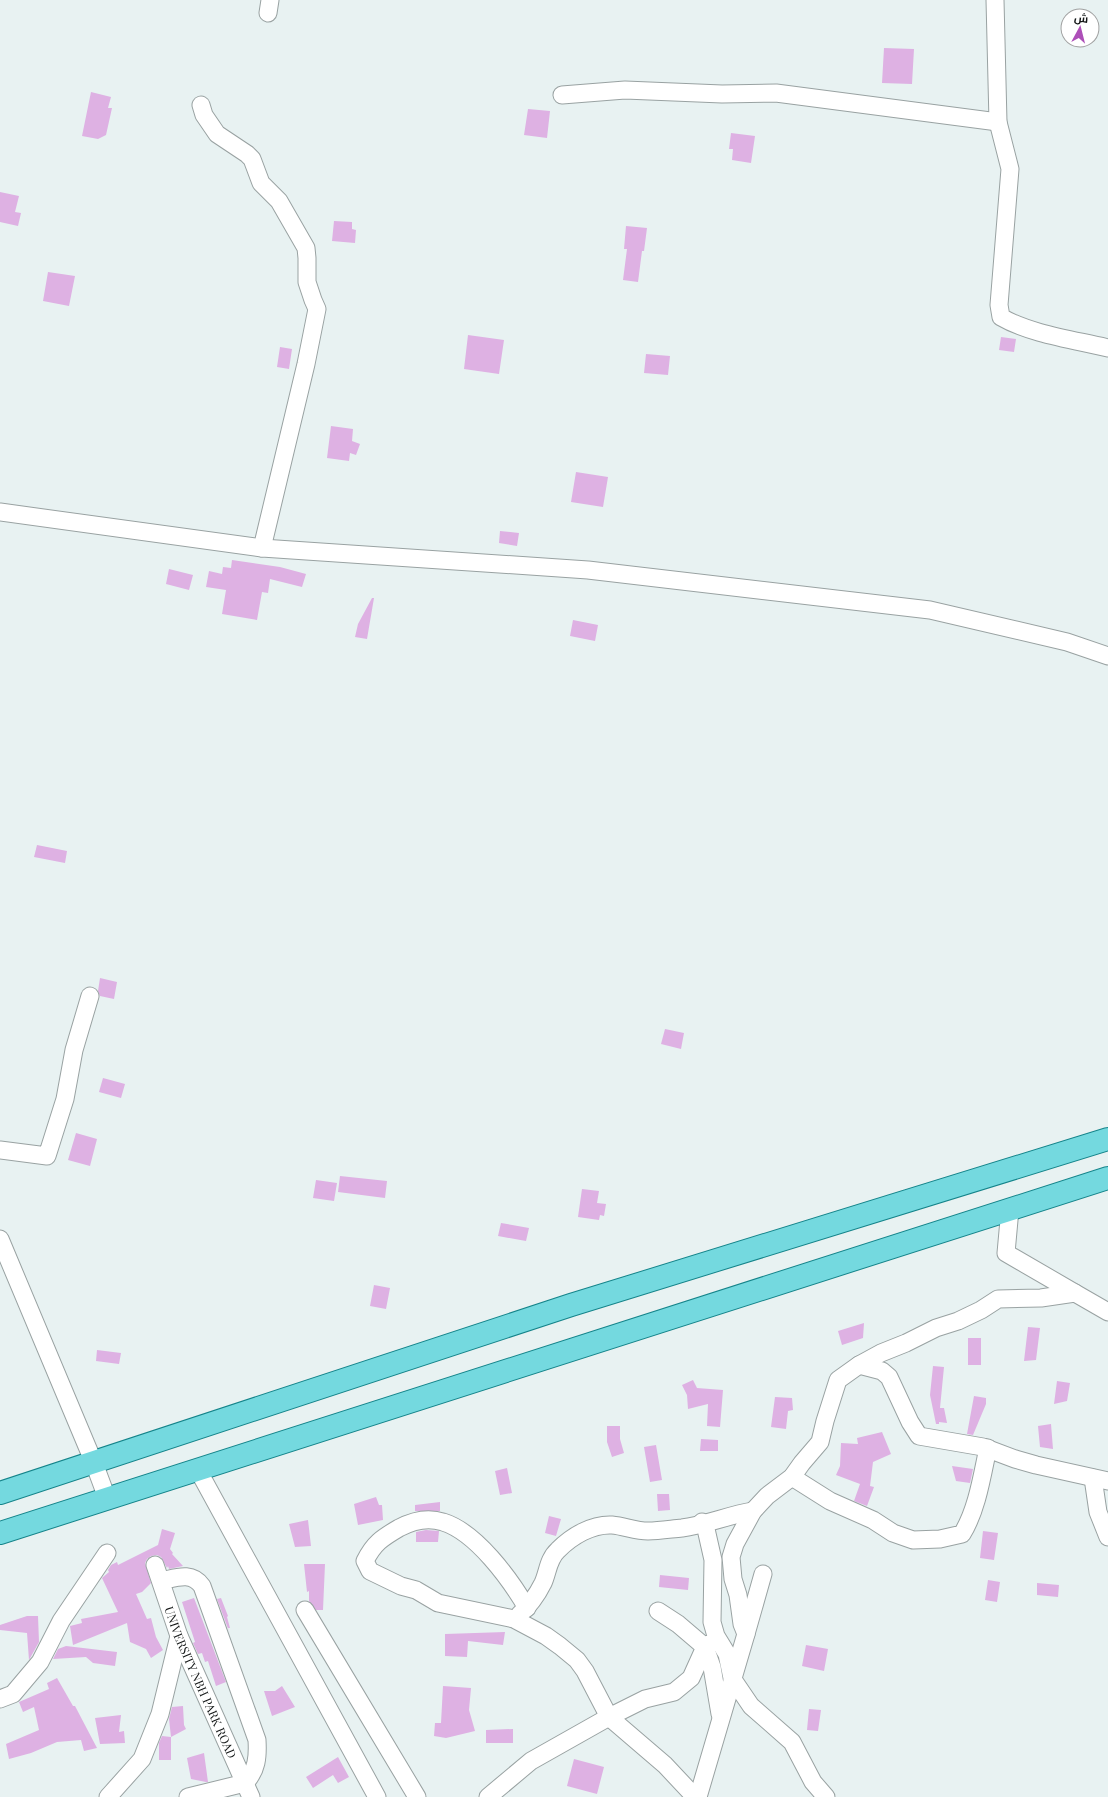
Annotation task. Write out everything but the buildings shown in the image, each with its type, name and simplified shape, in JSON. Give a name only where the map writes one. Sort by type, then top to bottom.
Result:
[{"type":"main road","points":[[0,1493],[571,1305],[1108,1139]]},
{"type":"main road","points":[[0,1533],[1108,1178]]},
{"type":"street","points":[[995,0],[998,122],[1010,169],[998,304],[1001,317],[1011,323],[1028,328],[1108,348]]},
{"type":"street","points":[[562,95],[625,90],[722,94],[776,93],[998,122]]},
{"type":"street","points":[[201,105],[204,115],[217,134],[252,159],[261,183],[279,201],[306,248],[308,258],[307,282],[317,309],[306,364],[262,548]]},
{"type":"street","points":[[0,512],[262,548],[588,570],[930,610],[1067,642],[1108,656]]},
{"type":"street","points":[[0,1150],[47,1156],[65,1099],[74,1050],[90,996]]},
{"type":"street","points":[[1010,1209],[1006,1253],[1075,1293],[1096,1307],[1108,1312]]},
{"type":"street","points":[[0,1239],[94,1463],[107,1498]]},
{"type":"street","points":[[746,1634],[742,1624],[738,1595],[732,1579],[731,1557],[735,1544],[753,1511],[767,1496],[792,1477],[820,1442],[838,1380],[859,1365],[881,1353],[981,1310],[998,1299],[1041,1298],[1075,1293]]},
{"type":"street","points":[[859,1365],[882,1371],[889,1377],[910,1422],[919,1436],[960,1441],[988,1448],[1015,1459],[1100,1480],[1098,1512],[1108,1537]]},
{"type":"street","points":[[792,1477],[830,1501],[873,1520],[893,1533],[913,1540],[940,1539],[962,1534],[968,1525],[973,1512],[988,1448]]},
{"type":"street","points":[[198,1470],[377,1797]]},
{"type":"street","points":[[520,1613],[543,1582],[549,1562],[556,1551],[566,1542],[592,1528],[611,1525],[648,1531],[684,1527],[753,1511]]},
{"type":"street","points":[[520,1613],[438,1603],[416,1590],[401,1586],[370,1571],[365,1561],[374,1545],[379,1540],[403,1526],[421,1520],[442,1521],[465,1535],[482,1549],[500,1570],[520,1613],[546,1636],[577,1660],[585,1671],[609,1717],[665,1765],[695,1797]]},
{"type":"street","points":[[702,1522],[706,1529],[713,1560],[711,1642],[712,1667],[721,1718]]},
{"type":"street","points":[[0,1699],[13,1694],[40,1662],[61,1621],[107,1553]]},
{"type":"street","name":"UNIVERSITY NBH PARK ROAD","points":[[155,1565],[179,1636],[248,1790]]},
{"type":"street","points":[[698,1797],[763,1574]]},
{"type":"street","points":[[160,1581],[180,1576],[191,1577],[199,1582],[204,1591],[257,1740],[257,1761],[250,1777],[248,1790],[188,1797]]},
{"type":"street","points":[[305,1610],[417,1797]]},
{"type":"street","points":[[658,1611],[711,1642],[727,1654],[732,1678],[752,1706],[792,1742],[813,1782],[826,1797]]},
{"type":"street","points":[[108,1797],[142,1759],[160,1714],[179,1636]]},
{"type":"street","points":[[488,1797],[531,1760],[645,1699],[674,1692],[691,1678],[711,1642]]}]
